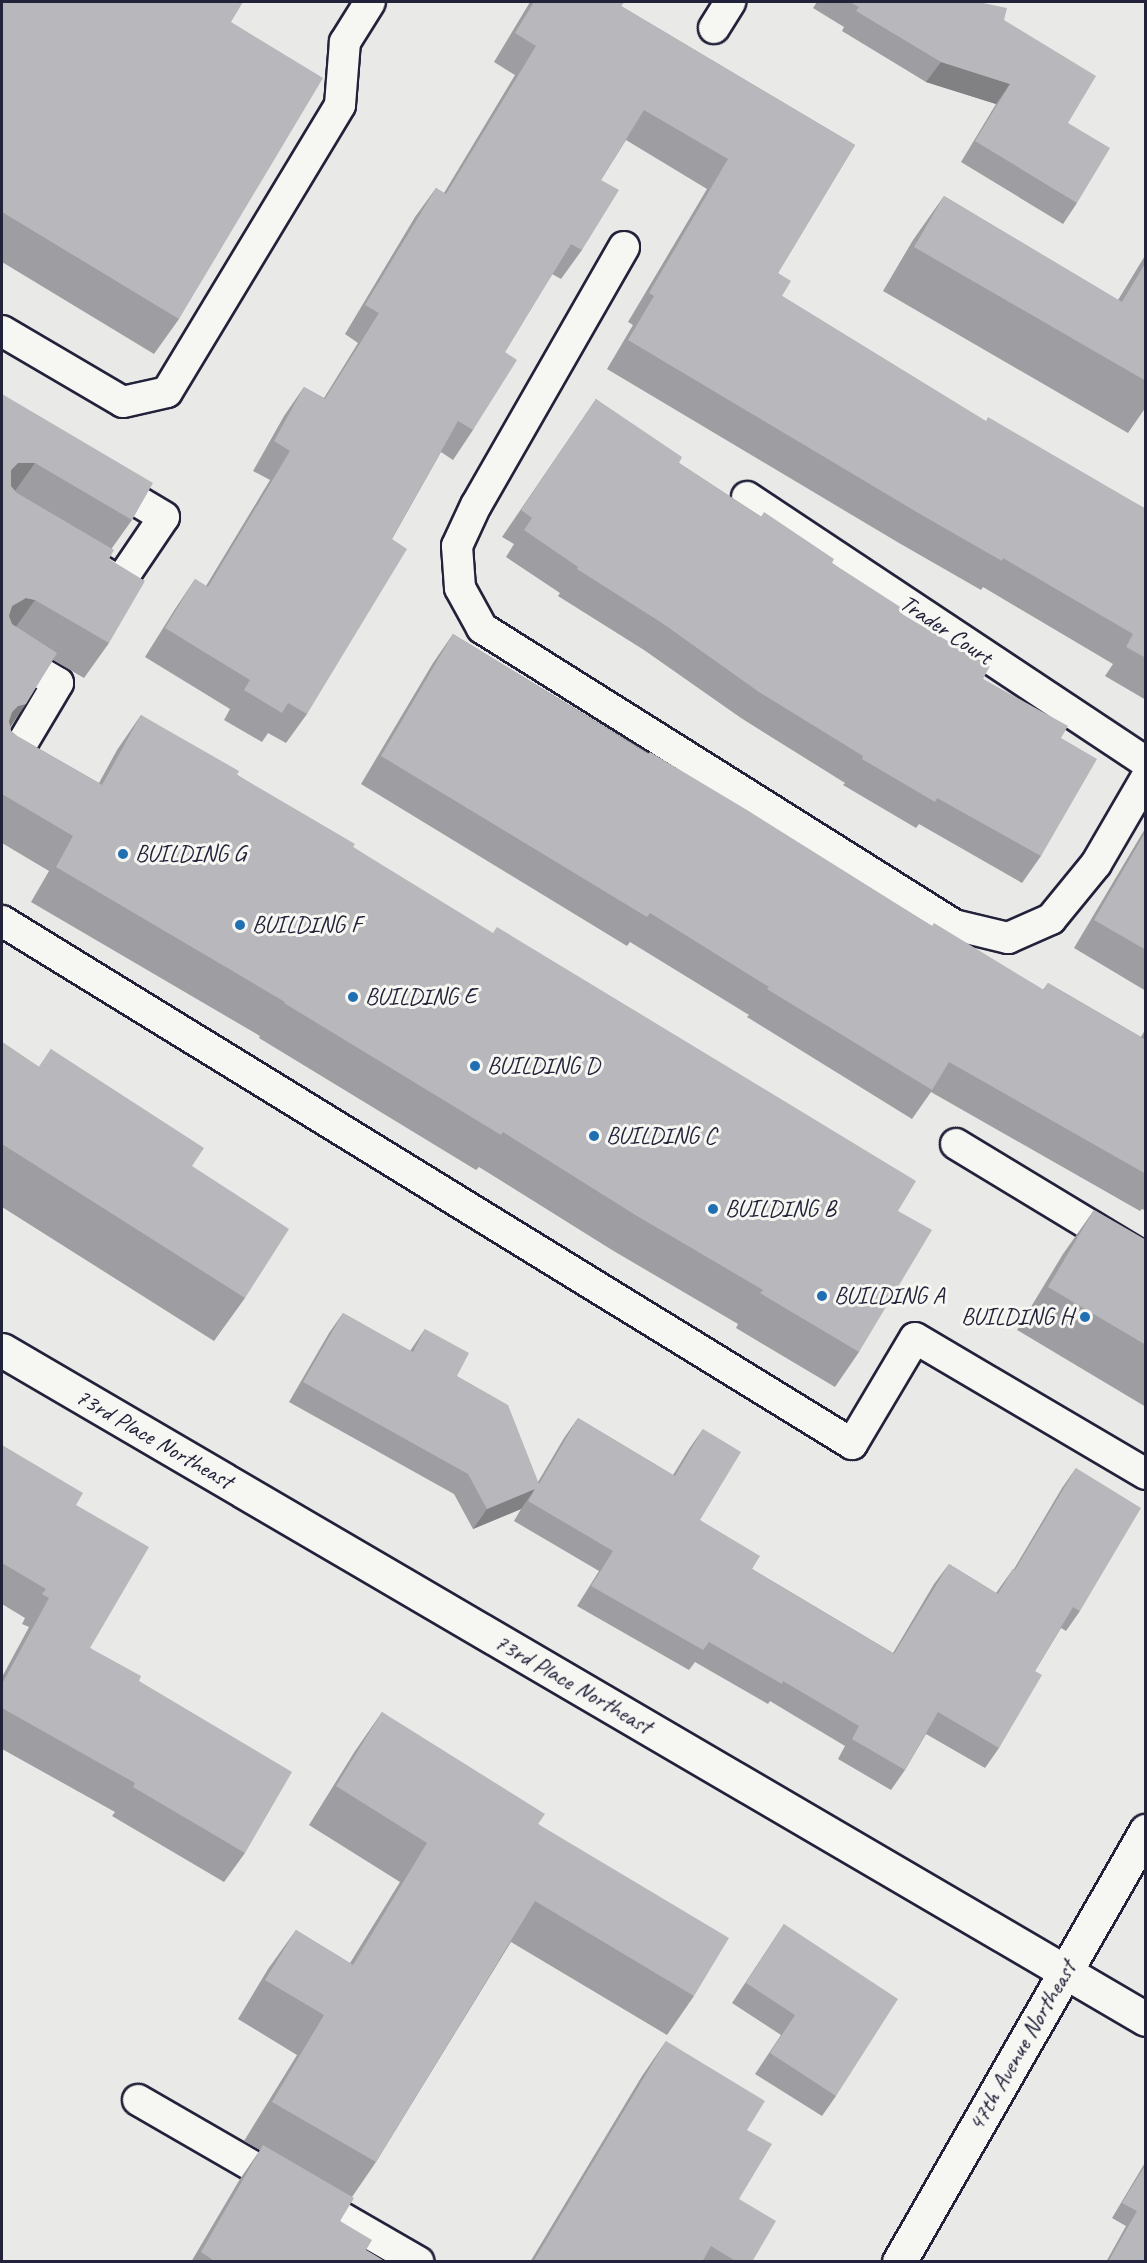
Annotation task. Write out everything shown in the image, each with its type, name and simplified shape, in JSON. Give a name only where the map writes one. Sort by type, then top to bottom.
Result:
[{"type":"street","name":"73rd Place Northeast","points":[[2,1350],[1146,2019]]},
{"type":"street","name":"47th Avenue Northeast","points":[[899,2262],[1146,1831]]},
{"type":"lane","points":[[2,331],[123,402],[167,392],[340,105],[345,42],[370,2]]},
{"type":"lane","points":[[714,28],[730,2]]},
{"type":"lane","points":[[624,247],[476,506],[457,546],[460,588],[482,628],[954,925],[1008,938],[1051,919],[1096,864],[1146,778]]},
{"type":"lane","points":[[71,553],[120,582],[164,517],[83,468]]},
{"type":"lane","name":"Trader Court","points":[[747,497],[1146,762]]},
{"type":"lane","points":[[2,650],[58,684],[11,762],[2,756]]},
{"type":"lane","points":[[2,921],[852,1444],[915,1338],[1146,1474]]},
{"type":"lane","points":[[956,1144],[1146,1259]]},
{"type":"lane","points":[[138,2100],[419,2262]]},
{"type":"building","points":[[2,2],[243,2],[231,22],[323,78],[179,319],[2,212]]},
{"type":"building","points":[[534,2],[624,2],[621,6],[855,145],[778,273],[791,281],[782,296],[986,421],[988,417],[1146,509],[1146,658],[1126,647],[1133,634],[1003,558],[1002,561],[920,514],[628,340],[654,296],[649,293],[728,159],[644,110],[601,180],[619,190],[582,250],[571,244],[505,352],[517,360],[473,430],[458,421],[392,539],[407,549],[307,714],[288,703],[282,713],[244,690],[250,680],[165,628],[195,579],[208,587],[290,451],[274,441],[304,387],[325,399],[379,313],[365,305],[436,188],[446,194],[536,46],[515,33]]},
{"type":"building","points":[[850,2],[978,2],[1007,8],[1004,20],[1096,76],[1068,123],[1110,148],[1077,203],[975,141],[1010,84],[941,62],[856,11],[859,7]]},
{"type":"building","points":[[944,196],[1122,302],[1146,262],[1146,381],[914,247]]},
{"type":"building","points":[[2,394],[153,483],[132,520],[35,463],[18,463],[11,470],[11,486],[17,493],[114,550],[109,559],[145,581],[109,643],[35,600],[26,598],[12,606],[9,616],[12,624],[57,653],[26,704],[18,706],[12,712],[9,721],[11,731],[102,785],[141,715],[239,771],[237,775],[355,844],[353,847],[493,933],[497,927],[916,1181],[898,1211],[932,1230],[859,1352],[760,1293],[763,1290],[637,1216],[503,1132],[501,1135],[285,1002],[56,867],[73,836],[2,794]]},
{"type":"building","points":[[596,399],[682,457],[679,463],[761,517],[764,512],[834,559],[832,563],[905,610],[902,614],[990,666],[983,679],[1068,726],[1061,738],[1097,759],[1041,856],[937,798],[935,802],[862,759],[863,756],[759,692],[662,623],[577,569],[578,567],[524,530],[532,518],[521,510]]},
{"type":"building","points":[[453,634],[648,754],[650,752],[747,810],[932,926],[934,923],[1044,990],[1048,983],[1144,1039],[1146,1035],[1146,1174],[949,1062],[932,1090],[767,989],[769,987],[650,913],[647,917],[381,756]]},
{"type":"building","points":[[1146,831],[1146,950],[1094,920]]},
{"type":"building","points":[[2,1042],[39,1067],[51,1049],[204,1148],[192,1166],[289,1229],[245,1298],[2,1144]]},
{"type":"building","points":[[1094,1210],[1146,1240],[1146,1345],[1048,1287]]},
{"type":"building","points":[[343,1313],[413,1352],[425,1329],[469,1353],[457,1376],[508,1405],[539,1484],[578,1418],[675,1476],[703,1429],[741,1452],[700,1520],[760,1556],[752,1569],[894,1654],[949,1564],[998,1594],[1013,1569],[1015,1570],[1076,1468],[1141,1508],[1080,1611],[1073,1607],[1035,1671],[1042,1675],[999,1748],[938,1712],[905,1770],[852,1739],[859,1726],[783,1681],[782,1684],[709,1642],[703,1650],[591,1586],[613,1551],[528,1501],[535,1489],[487,1509],[468,1474],[303,1382]]},
{"type":"building","points":[[2,1445],[83,1493],[76,1505],[149,1547],[90,1648],[141,1676],[139,1681],[292,1772],[245,1853],[133,1787],[135,1783],[2,1708],[2,1684],[49,1598],[42,1594],[46,1589],[2,1563]]},
{"type":"building","points":[[382,1712],[545,1814],[538,1824],[729,1938],[694,1996],[535,1901],[376,2162],[272,2102],[324,2015],[265,1980],[296,1930],[353,1965],[427,1843],[336,1786]]},
{"type":"building","points":[[784,1924],[898,1999],[836,2096],[770,2053],[795,2015],[746,1983]]},
{"type":"building","points":[[666,2041],[765,2101],[747,2130],[772,2144],[739,2199],[776,2221],[752,2262],[737,2262],[711,2246],[702,2262],[533,2262]]},
{"type":"building","points":[[263,2145],[354,2198],[340,2221],[372,2240],[366,2250],[386,2262],[216,2262],[201,2252]]},
{"type":"building","points":[[1146,2164],[1146,2262],[1108,2262],[1137,2211],[1122,2203]]},
{"type":"place","name":"BUILDING G","points":[[123,854]]},
{"type":"place","name":"BUILDING F","points":[[240,925]]},
{"type":"place","name":"BUILDING E","points":[[353,997]]},
{"type":"place","name":"BUILDING D","points":[[475,1066]]},
{"type":"place","name":"BUILDING C","points":[[594,1136]]},
{"type":"place","name":"BUILDING B","points":[[713,1209]]},
{"type":"place","name":"BUILDING A","points":[[822,1296]]},
{"type":"place","name":"BUILDING H","points":[[1085,1317]]}]
